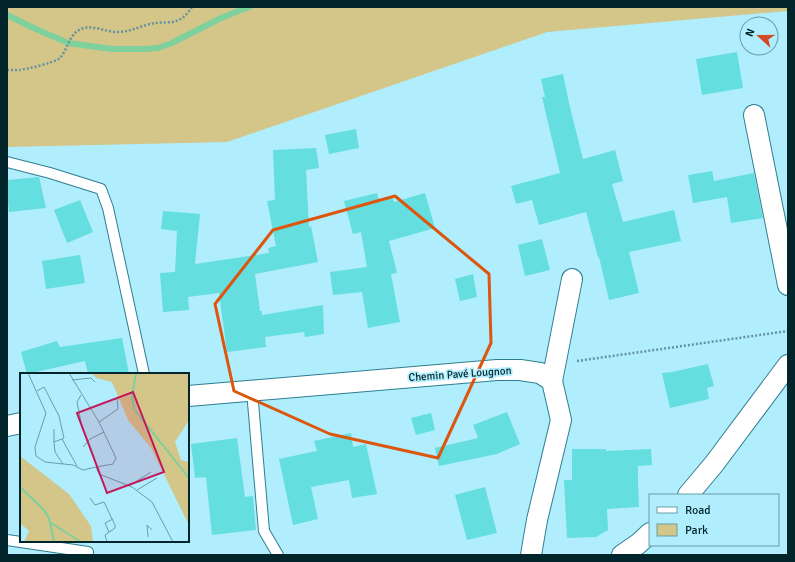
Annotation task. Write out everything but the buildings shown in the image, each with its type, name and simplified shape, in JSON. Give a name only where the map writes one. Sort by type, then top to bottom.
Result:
[{"type":"street","points":[[754,115],[788,285]]},
{"type":"street","points":[[531,555],[537,520],[561,420],[554,372],[572,279]]},
{"type":"street","points":[[689,494],[714,464],[788,366]]},
{"type":"street","name":"Chemin Pavé Lougnon","points":[[189,396],[497,370],[520,370],[540,373],[554,372]]},
{"type":"street","points":[[7,426],[20,423]]},
{"type":"street","points":[[622,555],[649,534]]},
{"type":"lane","points":[[7,162],[50,173],[101,189],[108,208],[144,373]]},
{"type":"lane","points":[[252,391],[264,531],[278,555]]},
{"type":"lane","points":[[7,540],[20,542]]},
{"type":"lane","points":[[20,542],[88,552]]},
{"type":"path","points":[[7,70],[20,70],[53,62],[60,58],[72,35],[81,28],[91,27],[115,32],[129,31],[154,23],[175,22],[189,12],[192,7]]},
{"type":"path","points":[[554,372],[568,362],[788,331]]},
{"type":"highlighted area","points":[[395,196],[489,274],[491,343],[438,458],[330,434],[234,391],[215,304],[273,230]]},
{"type":"green space","points":[[7,7],[788,7],[788,11],[547,32],[227,142],[7,147]]},
{"type":"waterway","points":[[7,15],[68,43],[112,49],[144,49],[158,48],[172,43],[219,19],[250,7]]}]
